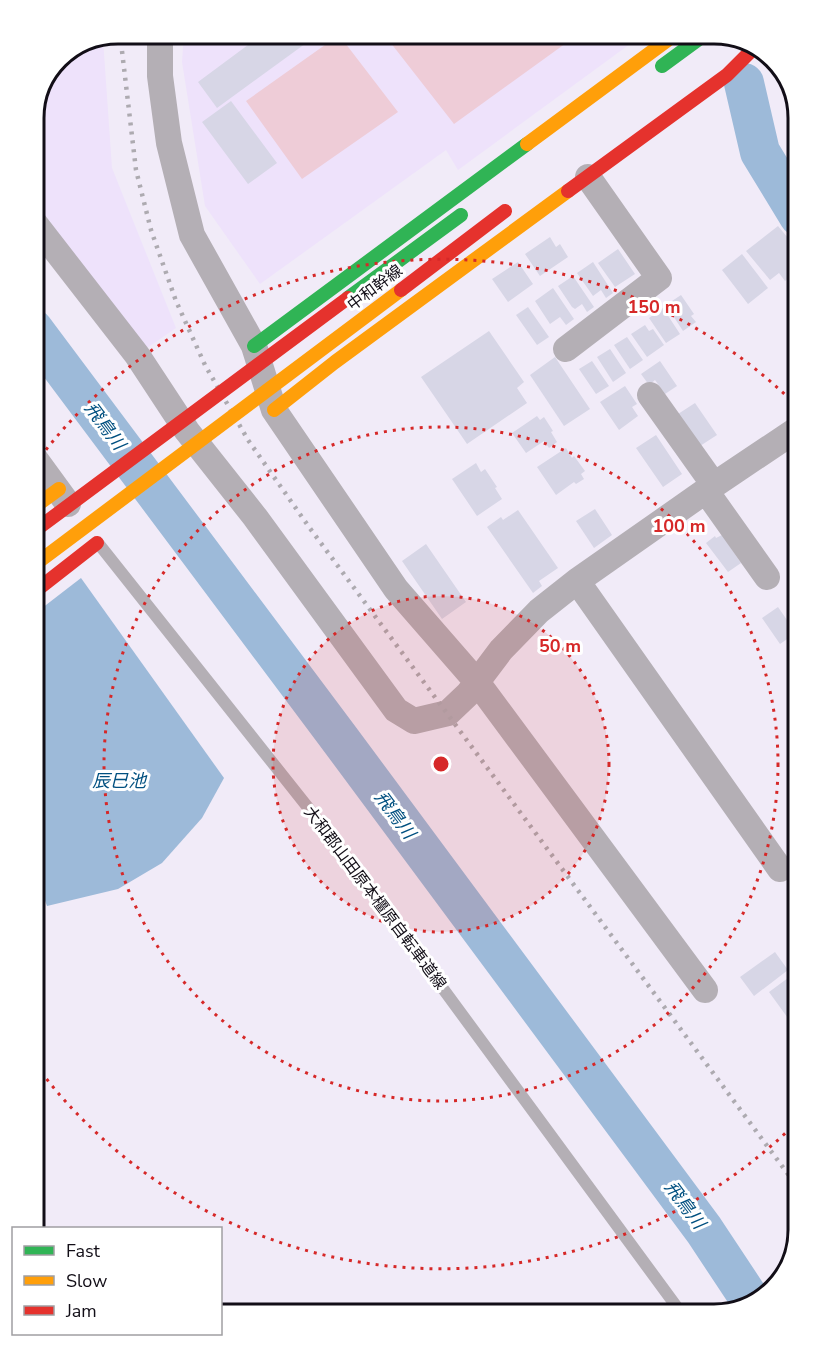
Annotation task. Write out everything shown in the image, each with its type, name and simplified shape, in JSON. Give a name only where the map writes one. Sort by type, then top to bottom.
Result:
[{"type":"main road","points":[[254,346],[662,44]]},
{"type":"main road","points":[[651,75],[692,44]]},
{"type":"main road","points":[[274,410],[335,362],[727,75],[749,53]]},
{"type":"main road","name":"中和幹線","points":[[44,524],[473,206]]},
{"type":"main road","name":"中和幹線","points":[[44,558],[509,207]]},
{"type":"main road","points":[[75,514],[187,431]]},
{"type":"main road","points":[[44,500],[58,489]]},
{"type":"main road","points":[[44,584],[98,543]]},
{"type":"street","points":[[160,43],[160,76],[169,143],[192,235],[254,346],[274,410],[396,589],[477,682],[705,990]]},
{"type":"street","points":[[566,349],[659,278],[588,177]]},
{"type":"street","points":[[44,236],[137,355],[187,431],[255,517],[396,711],[414,721],[448,713],[468,694],[509,642],[539,611],[576,581],[710,488],[788,437]]},
{"type":"street","points":[[650,395],[767,577]]},
{"type":"street","name":"大和郡山田原本橿原自転車道線","points":[[44,470],[75,514]]},
{"type":"street","points":[[576,581],[780,869]]},
{"type":"lane","name":"大和郡山田原本橿原自転車道線","points":[[75,514],[333,839],[675,1304]]},
{"type":"shaded area","points":[[183,43],[630,44],[458,170],[446,150],[260,284],[205,206],[182,62]]},
{"type":"shaded area","points":[[327,43],[345,43],[398,112],[302,179],[246,101]]},
{"type":"shaded area","points":[[391,43],[565,44],[454,124]]},
{"type":"shaded area","points":[[103,45],[112,168],[176,328],[144,350],[44,217],[46,99],[51,85],[69,62],[81,53]]},
{"type":"water","name":"辰巳池","points":[[81,578],[224,778],[202,818],[162,863],[118,889],[47,906],[43,896],[44,607]]},
{"type":"building","points":[[250,43],[306,43],[217,108],[198,82]]},
{"type":"building","points":[[231,101],[277,163],[248,184],[202,122]]},
{"type":"building","points":[[778,226],[788,238],[788,279],[785,281],[779,273],[770,280],[746,251]]},
{"type":"building","points":[[550,237],[556,247],[560,244],[568,257],[540,276],[525,254]]},
{"type":"building","points":[[618,249],[635,274],[615,287],[598,263]]},
{"type":"building","points":[[742,254],[768,288],[748,304],[722,270]]},
{"type":"building","points":[[518,262],[533,284],[508,302],[492,279]]},
{"type":"building","points":[[593,262],[613,293],[606,298],[601,290],[593,296],[577,273]]},
{"type":"building","points":[[573,276],[594,307],[587,312],[582,304],[575,309],[572,307],[558,286]]},
{"type":"building","points":[[553,288],[574,319],[566,325],[560,317],[550,324],[535,301]]},
{"type":"building","points":[[681,295],[694,314],[691,316],[696,322],[683,331],[666,305]]},
{"type":"building","points":[[528,307],[549,337],[537,345],[516,315]]},
{"type":"building","points":[[663,308],[680,334],[666,343],[649,318]]},
{"type":"building","points":[[645,325],[649,331],[653,329],[664,345],[647,357],[631,334]]},
{"type":"building","points":[[489,331],[524,382],[517,388],[527,403],[467,444],[421,377]]},
{"type":"building","points":[[627,337],[643,360],[630,369],[614,345]]},
{"type":"building","points":[[610,349],[626,373],[613,382],[597,357]]},
{"type":"building","points":[[555,357],[590,409],[564,426],[530,375]]},
{"type":"building","points":[[592,361],[609,386],[596,394],[579,369]]},
{"type":"building","points":[[660,361],[677,386],[665,394],[655,380],[649,385],[641,374]]},
{"type":"building","points":[[625,386],[637,404],[632,407],[638,416],[619,430],[600,402]]},
{"type":"building","points":[[695,403],[717,435],[700,446],[678,414]]},
{"type":"building","points":[[537,416],[540,420],[544,417],[557,442],[549,448],[544,441],[526,453],[512,433]]},
{"type":"building","points":[[656,435],[682,474],[663,487],[636,448]]},
{"type":"building","points":[[566,448],[585,471],[581,474],[584,479],[576,484],[574,482],[556,495],[537,467]]},
{"type":"building","points":[[476,463],[481,472],[485,469],[502,499],[477,516],[452,479]]},
{"type":"building","points":[[595,509],[612,535],[594,548],[576,521]]},
{"type":"building","points":[[518,510],[558,568],[539,581],[542,586],[533,593],[487,527],[501,517],[503,520]]},
{"type":"building","points":[[722,535],[741,563],[728,572],[706,543],[715,536],[716,538]]},
{"type":"building","points":[[426,544],[466,602],[442,619],[402,561]]},
{"type":"building","points":[[778,607],[788,621],[788,638],[780,644],[762,618]]},
{"type":"building","points":[[775,952],[788,970],[754,996],[740,977]]},
{"type":"building","points":[[788,978],[788,1018],[769,992]]},
{"type":"waterway","points":[[744,83],[760,152],[788,198]]},
{"type":"waterway","name":"飛鳥川","points":[[44,343],[704,1230],[747,1296]]},
{"type":"railway","points":[[122,43],[136,170],[151,230],[176,301],[205,365],[248,440],[309,527],[788,1174]]},
{"type":"traffic: fast","points":[[662,66],[692,44]]},
{"type":"traffic: fast","points":[[254,346],[527,144]]},
{"type":"traffic: fast","points":[[348,298],[461,215]]},
{"type":"traffic: slow","points":[[527,144],[662,44]]},
{"type":"traffic: slow","points":[[274,410],[335,362],[568,191]]},
{"type":"traffic: slow","points":[[44,558],[401,290]]},
{"type":"traffic: slow","points":[[44,500],[59,489]]},
{"type":"traffic: jam","points":[[568,191],[727,75],[749,53]]},
{"type":"traffic: jam","points":[[401,290],[505,211]]},
{"type":"traffic: jam","points":[[44,524],[348,298]]},
{"type":"traffic: jam","points":[[44,585],[97,543]]}]
